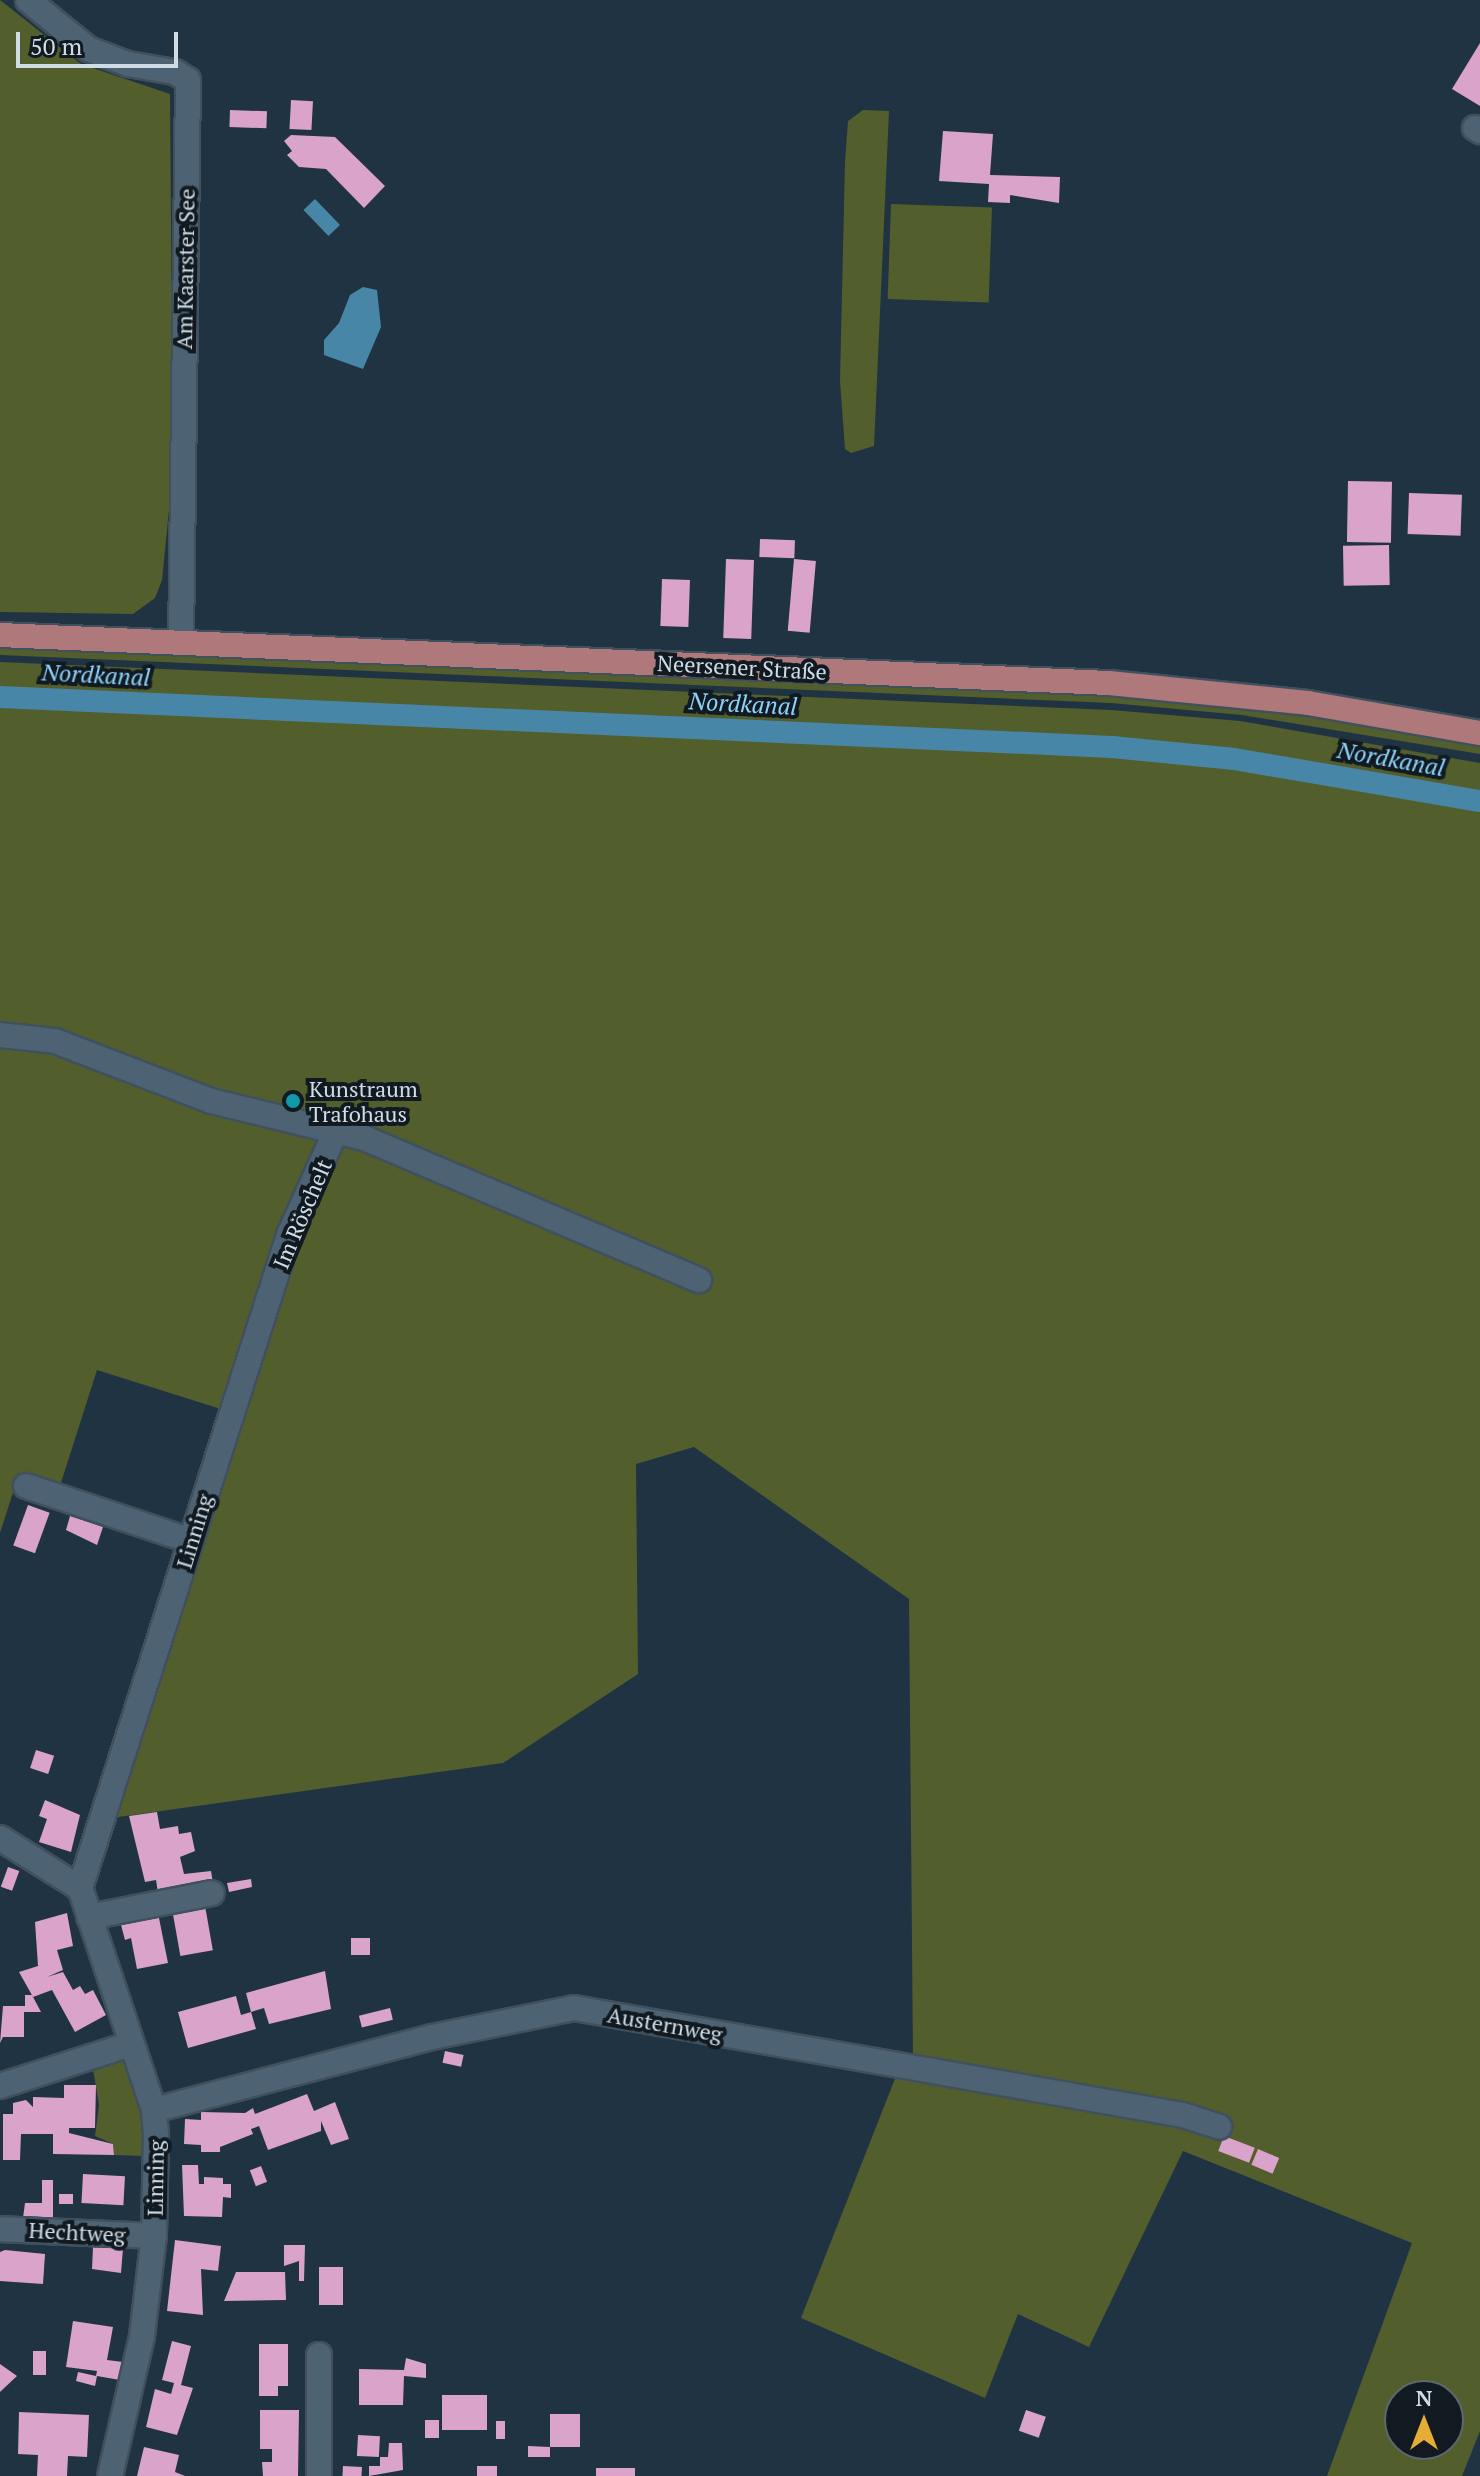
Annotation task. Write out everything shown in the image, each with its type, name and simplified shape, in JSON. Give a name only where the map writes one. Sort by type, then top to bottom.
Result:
[{"type":"main road","name":"Neersener Straße","points":[[0,635],[1109,683],[1308,703],[1480,733]]},
{"type":"street","name":"Am Kaarster See","points":[[28,0],[88,49],[128,64],[175,72],[188,80],[181,642]]},
{"type":"street","name":"Im Röschelt","points":[[0,1035],[55,1041],[211,1101],[336,1131],[289,1235],[236,1403]]},
{"type":"street","points":[[336,1131],[515,1198],[699,1280]]},
{"type":"street","name":"Linning","points":[[110,2476],[137,2369],[154,2236],[154,2110],[131,2044],[125,2011],[80,1888],[236,1403]]},
{"type":"street","points":[[26,1486],[191,1541]]},
{"type":"street","points":[[0,1838],[80,1888]]},
{"type":"street","points":[[89,1917],[212,1893]]},
{"type":"street","name":"Austernweg","points":[[154,2110],[432,2037],[574,2008],[1183,2115],[1219,2127]]},
{"type":"street","points":[[0,2086],[131,2044]]},
{"type":"street","name":"Hechtweg","points":[[0,2229],[154,2236]]},
{"type":"street","points":[[319,2355],[319,2476]]},
{"type":"green space","points":[[0,0],[81,64],[170,94],[173,470],[162,580],[155,598],[133,614],[0,612]]},
{"type":"green space","points":[[863,110],[889,111],[874,446],[851,453],[845,449],[840,381],[845,162],[848,121]]},
{"type":"green space","points":[[891,204],[992,208],[989,302],[888,299]]},
{"type":"green space","points":[[0,647],[1111,695],[1371,724],[1480,746],[1480,754],[1242,715],[1111,703],[0,655]]},
{"type":"green space","points":[[0,662],[1111,710],[1240,721],[1480,763],[1480,2431],[1462,2476],[1327,2476],[1412,2243],[1183,2151],[1089,2347],[1018,2314],[985,2398],[801,2318],[898,2071],[913,2060],[909,1599],[694,1447],[636,1464],[638,1674],[503,1763],[111,1818],[224,1410],[97,1370],[59,1489],[18,1477],[0,1533],[0,1042],[52,1048],[214,1094],[0,1029]]},
{"type":"green space","points":[[125,2061],[144,2118],[144,2156],[114,2155],[113,2144],[95,2136],[99,2105],[92,2063]]},
{"type":"water","points":[[315,199],[340,225],[328,236],[303,210]]},
{"type":"water","points":[[363,287],[377,290],[381,327],[363,369],[324,355],[324,340],[339,323],[350,295]]},
{"type":"building","points":[[1480,43],[1480,106],[1452,89]]},
{"type":"building","points":[[291,100],[313,101],[311,130],[289,129]]},
{"type":"building","points":[[230,110],[267,111],[266,128],[229,127]]},
{"type":"building","points":[[943,131],[993,134],[990,175],[1060,177],[1059,203],[1010,195],[1010,203],[988,202],[989,184],[939,181]]},
{"type":"building","points":[[291,135],[335,137],[385,186],[364,208],[326,169],[299,167],[287,155],[292,151],[284,141]]},
{"type":"building","points":[[1348,481],[1392,482],[1391,543],[1347,542]]},
{"type":"building","points":[[1409,493],[1462,495],[1461,536],[1408,534]]},
{"type":"building","points":[[760,539],[795,540],[794,558],[759,557]]},
{"type":"building","points":[[1389,545],[1390,585],[1344,586],[1343,546]]},
{"type":"building","points":[[726,559],[754,560],[751,639],[723,638]]},
{"type":"building","points":[[794,559],[816,561],[810,633],[788,631]]},
{"type":"building","points":[[662,579],[690,580],[688,627],[660,626]]},
{"type":"building","name":"Kunstraum Trafohaus","points":[[287,1096],[299,1098],[298,1106],[286,1104]]},
{"type":"building","points":[[28,1505],[50,1513],[35,1553],[13,1545]]},
{"type":"building","points":[[70,1516],[103,1527],[97,1545],[66,1530]]},
{"type":"building","points":[[36,1750],[54,1756],[48,1774],[30,1768]]},
{"type":"building","points":[[45,1800],[80,1815],[71,1852],[39,1842],[47,1819],[39,1816]]},
{"type":"building","points":[[157,1812],[160,1829],[178,1826],[179,1834],[191,1832],[195,1851],[180,1857],[184,1874],[211,1871],[213,1883],[158,1893],[156,1880],[145,1882],[129,1816]]},
{"type":"building","points":[[8,1867],[19,1871],[12,1891],[1,1887]]},
{"type":"building","points":[[251,1879],[252,1887],[229,1892],[227,1883]]},
{"type":"building","points":[[204,1900],[213,1950],[180,1956],[172,1906]]},
{"type":"building","points":[[67,1913],[73,1946],[57,1950],[63,1970],[47,1977],[63,1972],[73,1990],[80,1986],[85,1994],[93,1990],[106,2015],[75,2032],[52,1990],[33,1997],[19,1972],[38,1966],[35,1922]]},
{"type":"building","points":[[158,1913],[168,1963],[137,1969],[131,1938],[125,1940],[120,1921]]},
{"type":"building","points":[[351,1938],[370,1938],[370,1955],[351,1955]]},
{"type":"building","points":[[325,1971],[331,2009],[269,2024],[264,2008],[251,2012],[246,1993]]},
{"type":"building","points":[[25,1995],[32,1995],[41,2012],[24,2012],[24,2037],[3,2037],[0,2043],[3,2006],[25,2006]]},
{"type":"building","points":[[236,1996],[241,2015],[251,2012],[256,2029],[188,2048],[178,2012]]},
{"type":"building","points":[[390,2008],[393,2020],[362,2027],[359,2016]]},
{"type":"building","points":[[445,2051],[464,2055],[461,2067],[443,2063]]},
{"type":"building","points":[[64,2085],[96,2085],[95,2128],[69,2128],[69,2133],[113,2144],[114,2155],[53,2154],[53,2134],[21,2134],[20,2160],[3,2160],[3,2114],[13,2114],[13,2103],[26,2100],[33,2107],[33,2097],[64,2098]]},
{"type":"building","points":[[307,2094],[314,2111],[335,2102],[349,2139],[331,2145],[321,2121],[321,2131],[268,2150],[259,2126],[251,2129],[253,2134],[220,2147],[220,2152],[201,2152],[201,2145],[184,2144],[185,2119],[201,2120],[201,2112],[245,2113],[253,2108],[255,2114]]},
{"type":"building","points":[[1224,2136],[1255,2148],[1249,2163],[1218,2151]]},
{"type":"building","points":[[1258,2149],[1279,2158],[1273,2174],[1251,2165]]},
{"type":"building","points":[[182,2165],[198,2165],[199,2184],[204,2184],[204,2177],[223,2178],[223,2184],[231,2184],[231,2198],[223,2197],[222,2217],[184,2216]]},
{"type":"building","points":[[261,2166],[267,2182],[256,2186],[250,2170]]},
{"type":"building","points":[[83,2174],[125,2176],[123,2205],[81,2203]]},
{"type":"building","points":[[42,2180],[53,2180],[53,2219],[23,2218],[25,2203],[42,2203]]},
{"type":"building","points":[[59,2194],[73,2194],[73,2204],[59,2204]]},
{"type":"building","points":[[82,2237],[103,2238],[102,2247],[123,2248],[121,2273],[92,2269],[93,2247],[82,2246]]},
{"type":"building","points":[[175,2240],[221,2246],[218,2271],[201,2269],[203,2315],[167,2311]]},
{"type":"building","points":[[284,2245],[305,2245],[304,2281],[299,2281],[299,2261],[284,2266]]},
{"type":"building","points":[[0,2252],[45,2254],[43,2284],[0,2281]]},
{"type":"building","points":[[319,2267],[343,2267],[343,2305],[319,2305]]},
{"type":"building","points":[[236,2272],[285,2272],[286,2300],[224,2301]]},
{"type":"building","points":[[73,2321],[113,2327],[107,2360],[123,2362],[120,2380],[97,2376],[95,2386],[76,2381],[78,2372],[96,2376],[97,2371],[66,2367]]},
{"type":"building","points":[[172,2341],[191,2346],[181,2385],[193,2388],[177,2435],[146,2427],[155,2389],[171,2394],[174,2383],[162,2380]]},
{"type":"building","points":[[259,2344],[288,2344],[288,2386],[278,2386],[278,2396],[259,2396]]},
{"type":"building","points":[[33,2351],[46,2351],[46,2375],[33,2375]]},
{"type":"building","points":[[406,2358],[426,2364],[426,2378],[404,2376],[403,2405],[359,2405],[359,2369],[404,2370]]},
{"type":"building","points":[[0,2364],[17,2376],[0,2392]]},
{"type":"building","points":[[442,2395],[487,2395],[487,2430],[442,2430]]},
{"type":"building","points":[[260,2410],[299,2410],[298,2476],[263,2476],[262,2462],[272,2462],[272,2449],[260,2449]]},
{"type":"building","points":[[1026,2410],[1046,2417],[1039,2438],[1019,2431]]},
{"type":"building","points":[[19,2412],[89,2415],[87,2457],[68,2456],[67,2476],[37,2476],[38,2455],[18,2454]]},
{"type":"building","points":[[550,2414],[580,2414],[580,2447],[550,2447]]},
{"type":"building","points":[[425,2420],[439,2420],[439,2438],[425,2438]]},
{"type":"building","points":[[496,2421],[505,2421],[505,2439],[496,2439]]},
{"type":"building","points":[[358,2435],[380,2436],[379,2457],[357,2456]]},
{"type":"building","points":[[389,2443],[402,2443],[403,2470],[369,2476],[369,2466],[380,2466],[380,2457],[388,2457]]},
{"type":"building","points":[[528,2446],[550,2447],[550,2457],[528,2457]]},
{"type":"building","points":[[144,2447],[179,2455],[175,2472],[185,2476],[137,2476]]},
{"type":"building","points":[[343,2466],[362,2467],[362,2476],[342,2476]]},
{"type":"building","points":[[477,2466],[497,2466],[497,2476],[477,2476]]},
{"type":"building","points":[[596,2468],[635,2468],[635,2476],[596,2476]]},
{"type":"waterway","name":"Nordkanal","points":[[0,697],[1112,747],[1234,759],[1480,801]]},
{"type":"place","name":"Kunstraum Trafohaus","points":[[293,1101]]}]
